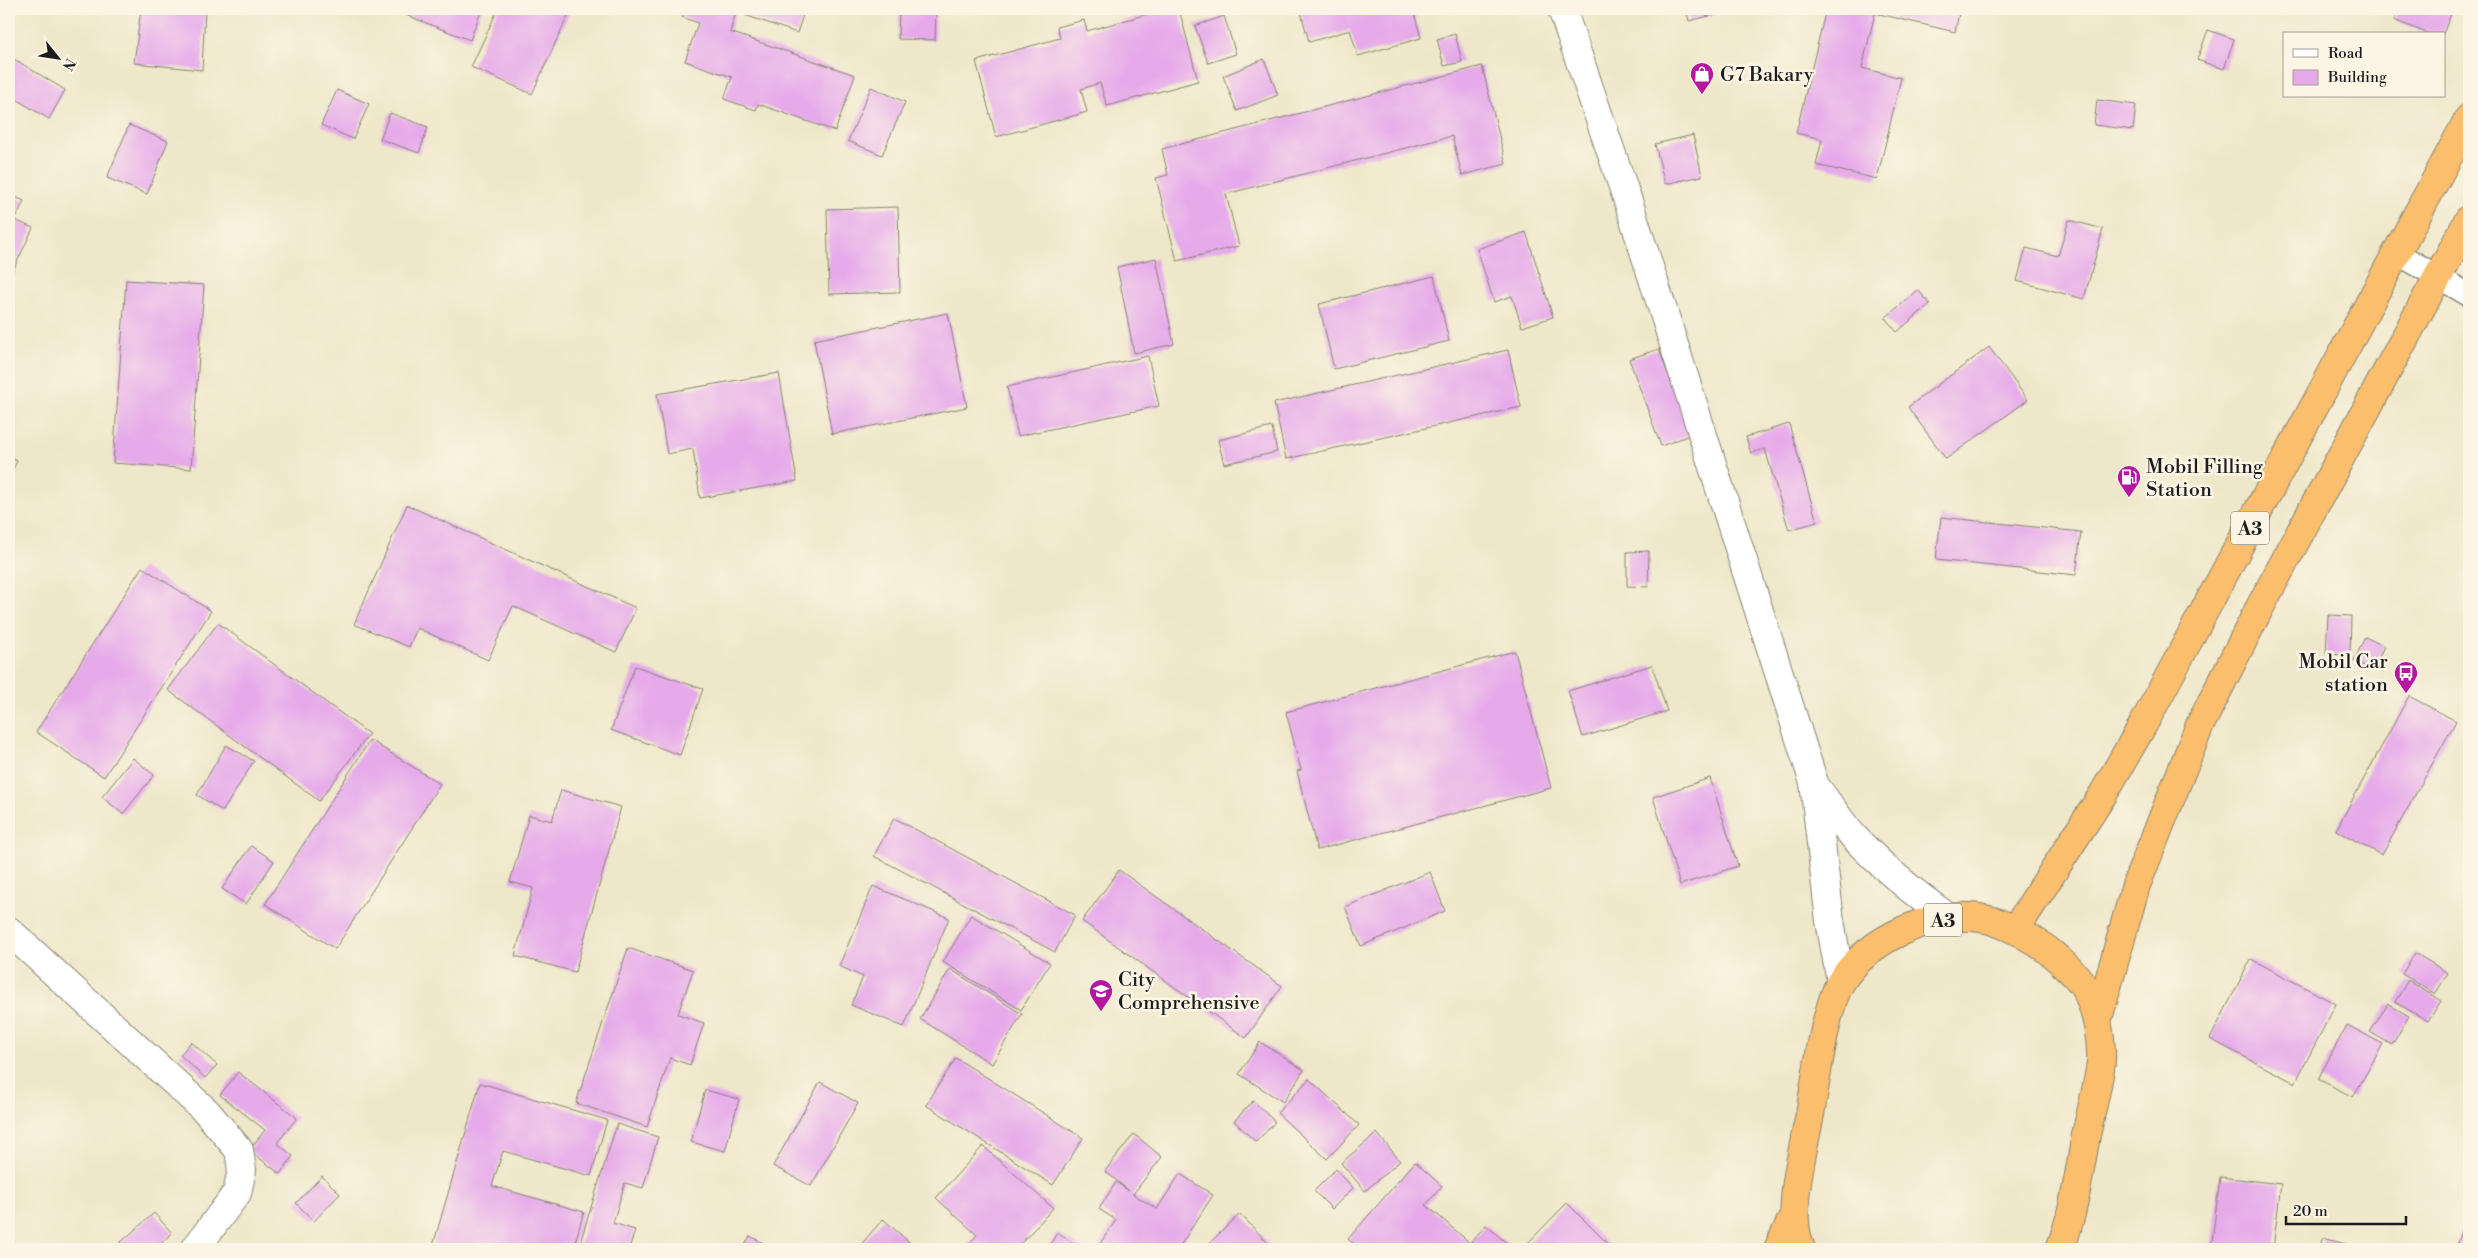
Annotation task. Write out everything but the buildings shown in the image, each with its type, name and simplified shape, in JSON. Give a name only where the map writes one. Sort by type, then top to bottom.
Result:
[{"type":"highway","name":"A3","points":[[2015,930],[2102,796],[2144,723],[2469,118]]},
{"type":"highway","name":"A3","points":[[2097,1022],[2136,885],[2200,725],[2260,607],[2436,276],[2469,219]]},
{"type":"highway","name":"A3","points":[[1800,1249],[1794,1215],[1829,1014],[1841,982],[1862,956],[1889,936],[1949,918],[1981,918],[2015,930],[2045,948],[2071,971],[2088,994],[2097,1022],[2101,1061],[2070,1214],[2060,1249]]},
{"type":"highway","points":[[1778,1249],[1794,1215]]},
{"type":"street","points":[[1562,9],[1630,207],[1814,783],[1830,920],[1841,982]]},
{"type":"street","points":[[1814,783],[1852,834],[1877,860],[1918,896],[1949,918]]},
{"type":"street","points":[[9,931],[207,1112],[238,1150],[242,1170],[237,1193],[195,1249]]},
{"type":"lane","points":[[2397,253],[2469,295]]},
{"type":"place","name":"G7 Bakary","points":[[1702,95]]},
{"type":"place","name":"Mobil Filling Station","points":[[2129,498]]},
{"type":"place","name":"Mobil Car station","points":[[2406,694]]},
{"type":"place","name":"City Comprehensive","points":[[1101,1012]]}]
